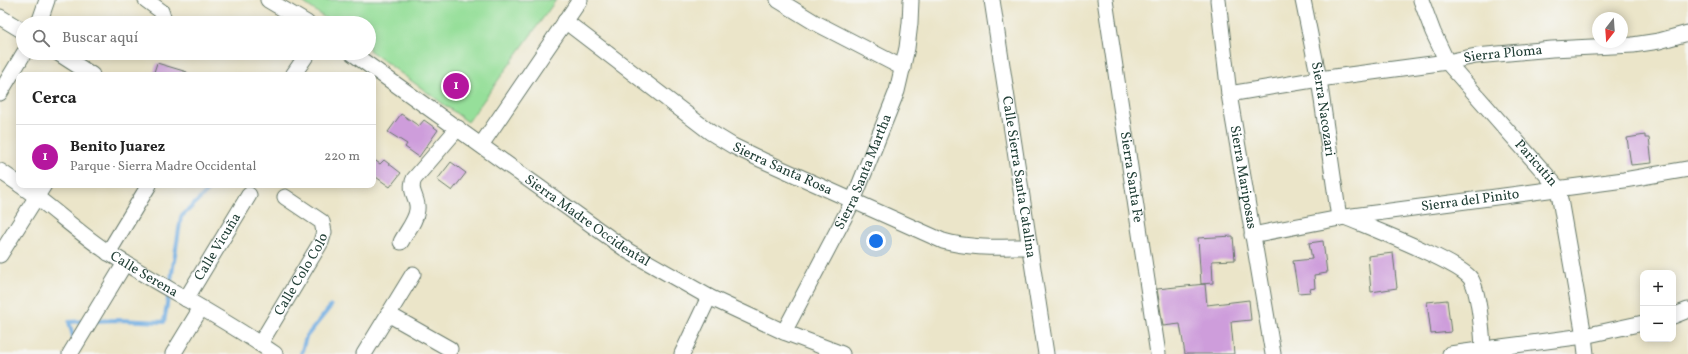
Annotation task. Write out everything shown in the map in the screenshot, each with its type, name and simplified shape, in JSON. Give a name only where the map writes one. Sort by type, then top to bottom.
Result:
[{"type":"street","points":[[41,16],[47,0]]},
{"type":"street","points":[[146,0],[161,11],[163,16]]},
{"type":"street","points":[[268,0],[295,16]]},
{"type":"street","points":[[481,145],[580,0]]},
{"type":"street","points":[[778,0],[814,22],[903,68]]},
{"type":"street","name":"Sierra Santa Martha","points":[[784,332],[853,201],[897,91],[903,68],[910,24],[911,0]]},
{"type":"street","name":"Calle Sierra Santa Catalina","points":[[992,0],[1046,354]]},
{"type":"street","name":"Sierra Santa Fe","points":[[1105,0],[1158,354]]},
{"type":"street","name":"Sierra Mariposas","points":[[1218,0],[1229,94],[1273,354]]},
{"type":"street","name":"Sierra Nacozari","points":[[1303,0],[1319,79],[1342,218]]},
{"type":"street","name":"Paricutín","points":[[1421,0],[1433,32],[1447,62],[1558,188],[1586,354]]},
{"type":"street","points":[[0,17],[16,27]]},
{"type":"street","name":"Sierra Santa Rosa","points":[[565,21],[710,132],[733,146],[943,241],[958,245],[1030,247]]},
{"type":"street","name":"Sierra Ploma","points":[[1229,94],[1319,79],[1447,62],[1476,56],[1633,45],[1659,41],[1688,32]]},
{"type":"street","points":[[0,93],[20,60]]},
{"type":"street","points":[[69,60],[87,72]]},
{"type":"street","points":[[295,72],[303,60]]},
{"type":"street","name":"Sierra Madre Occidental","points":[[362,60],[628,251],[709,298],[784,332],[842,354]]},
{"type":"street","points":[[401,242],[416,215],[417,209],[411,188],[414,179],[458,128]]},
{"type":"street","name":"Sierra del Pinito","points":[[1252,235],[1342,218],[1624,180],[1688,169]]},
{"type":"street","name":"Calle Serena","points":[[0,171],[16,181]]},
{"type":"street","points":[[108,253],[147,188]]},
{"type":"street","points":[[0,255],[41,191]]},
{"type":"street","name":"Calle Serena","points":[[41,191],[71,226],[108,253],[186,298],[275,354]]},
{"type":"street","name":"Calle Vicuña","points":[[186,298],[249,195]]},
{"type":"street","name":"Calle Colo Colo","points":[[260,344],[321,242],[324,232],[322,222],[285,196]]},
{"type":"street","points":[[1342,218],[1443,260],[1462,270],[1470,278],[1476,293],[1487,351]]},
{"type":"street","points":[[70,354],[125,263]]},
{"type":"street","points":[[364,354],[413,274]]},
{"type":"street","points":[[682,354],[709,298]]},
{"type":"street","points":[[173,354],[201,308]]},
{"type":"street","points":[[1676,315],[1688,310]]},
{"type":"street","points":[[388,314],[450,349]]},
{"type":"street","points":[[1450,354],[1487,351],[1584,336],[1640,324]]},
{"type":"street","points":[[1487,351],[1508,354]]},
{"type":"green space","points":[[300,0],[556,0],[468,122],[376,55],[376,16],[322,16]]},
{"type":"building","points":[[157,63],[187,72],[154,72]]},
{"type":"building","points":[[401,114],[419,126],[424,120],[438,130],[419,157],[405,147],[407,144],[388,132]]},
{"type":"building","points":[[1645,135],[1645,138],[1649,138],[1652,163],[1631,165],[1627,138]]},
{"type":"building","points":[[384,160],[401,173],[390,187],[376,177],[376,161],[380,164]]},
{"type":"building","points":[[451,162],[466,173],[452,191],[437,180]]},
{"type":"building","points":[[1233,236],[1235,260],[1212,261],[1213,283],[1201,284],[1198,238]]},
{"type":"building","points":[[1323,241],[1327,273],[1314,275],[1315,288],[1310,289],[1311,292],[1298,293],[1293,261],[1312,259],[1309,243]]},
{"type":"building","points":[[1393,253],[1397,288],[1371,292],[1368,256]]},
{"type":"building","points":[[1205,284],[1207,305],[1249,300],[1251,320],[1231,322],[1234,354],[1185,354],[1180,324],[1163,326],[1157,289]]},
{"type":"building","points":[[1447,300],[1451,332],[1431,334],[1427,302]]},
{"type":"waterway","points":[[170,286],[181,217],[211,188]]},
{"type":"waterway","points":[[95,321],[117,320],[164,322],[169,293]]},
{"type":"waterway","points":[[301,354],[306,337],[331,306]]},
{"type":"waterway","points":[[74,340],[69,322],[86,321]]},
{"type":"place","name":"Benito Juarez","points":[[456,86]]}]
